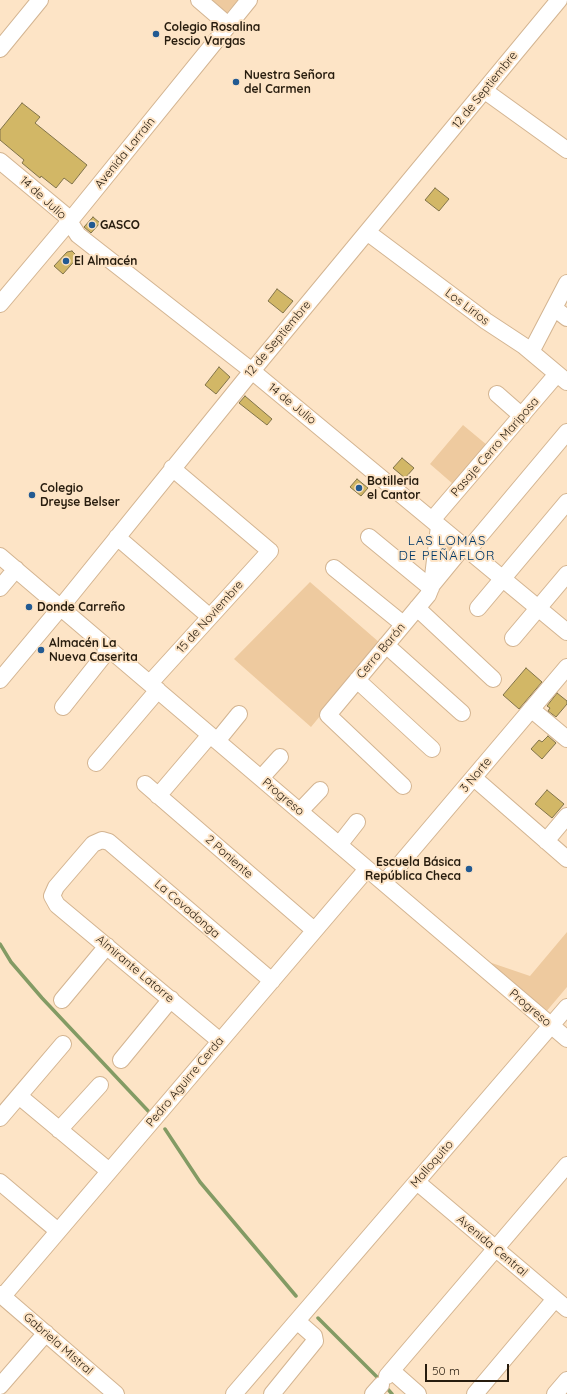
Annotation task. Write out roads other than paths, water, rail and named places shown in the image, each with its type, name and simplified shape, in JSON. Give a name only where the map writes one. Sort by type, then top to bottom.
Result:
[{"type":"street","points":[[0,49],[40,0]]},
{"type":"street","points":[[199,0],[228,26]]},
{"type":"street","name":"Avenida Larraín","points":[[0,304],[69,222],[249,0]]},
{"type":"street","name":"12 de Septiembre","points":[[0,680],[61,607],[172,468],[559,0]]},
{"type":"street","points":[[485,91],[567,150]]},
{"type":"street","name":"14 de Julio","points":[[0,160],[65,216],[78,235],[252,371],[567,632]]},
{"type":"street","name":"Los Lirios","points":[[367,232],[486,322],[531,352],[562,378]]},
{"type":"street","points":[[531,352],[567,283]]},
{"type":"street","points":[[554,308],[567,318]]},
{"type":"street","name":"Pasaje Cerro Mariposa","points":[[436,523],[522,416],[562,378]]},
{"type":"street","points":[[496,394],[522,416]]},
{"type":"street","name":"Cerro Barón","points":[[431,587],[567,432]]},
{"type":"street","name":"15 de Noviembre","points":[[96,763],[210,617],[270,551],[172,468]]},
{"type":"street","points":[[478,608],[567,502]]},
{"type":"street","name":"Cerro Barón","points":[[403,786],[328,715],[428,595],[431,587],[436,523]]},
{"type":"street","points":[[117,537],[210,617]]},
{"type":"street","points":[[370,537],[431,587]]},
{"type":"street","name":"Progreso","points":[[0,556],[567,1039]]},
{"type":"street","points":[[334,568],[403,624]]},
{"type":"street","points":[[0,588],[16,569]]},
{"type":"street","points":[[513,638],[567,574]]},
{"type":"street","points":[[417,608],[493,679]]},
{"type":"street","points":[[386,645],[462,713]]},
{"type":"street","points":[[63,707],[109,648]]},
{"type":"street","name":"3 Norte","points":[[384,883],[567,667]]},
{"type":"street","points":[[357,680],[432,749]]},
{"type":"street","points":[[531,709],[567,739]]},
{"type":"street","points":[[158,796],[239,714]]},
{"type":"street","points":[[261,778],[280,757]]},
{"type":"street","points":[[474,778],[567,859]]},
{"type":"street","name":"2 Poniente","points":[[144,784],[314,930]]},
{"type":"street","points":[[300,812],[320,790]]},
{"type":"street","points":[[546,841],[567,816]]},
{"type":"street","points":[[339,845],[357,822]]},
{"type":"street","name":"La Covadonga","points":[[52,896],[52,892],[93,844],[102,840],[109,842],[272,981]]},
{"type":"street","name":"Pedro Aguirre Cerda","points":[[1,1295],[109,1172],[367,869]]},
{"type":"street","name":"Almirante Latorre","points":[[52,896],[57,905],[220,1041]]},
{"type":"street","points":[[62,1000],[107,946]]},
{"type":"street","points":[[121,1060],[171,999]]},
{"type":"street","name":"Malloquito","points":[[234,1394],[567,1007]]},
{"type":"street","points":[[0,1118],[63,1044]]},
{"type":"street","points":[[59,1130],[100,1085]]},
{"type":"street","points":[[19,1096],[109,1172]]},
{"type":"street","points":[[418,1394],[383,1382],[495,1248],[567,1165]]},
{"type":"street","points":[[0,1182],[58,1231]]},
{"type":"street","name":"Avenida Central","points":[[417,1182],[567,1309]]},
{"type":"street","name":"Gabriela MIstral","points":[[1,1295],[116,1394]]},
{"type":"street","points":[[475,1394],[555,1299]]},
{"type":"street","points":[[272,1394],[315,1341],[314,1336],[297,1321]]},
{"type":"street","points":[[0,1386],[46,1333]]},
{"type":"street","points":[[555,1394],[567,1380]]},
{"type":"waterway","points":[[0,944],[11,962],[42,998],[151,1114]]},
{"type":"waterway","points":[[165,1129],[200,1182],[296,1296]]},
{"type":"waterway","points":[[318,1318],[381,1381]]},
{"type":"waterway","points":[[385,1386],[392,1394]]},
{"type":"place","name":"Colegio Rosalina Pescio Vargas","points":[[156,34]]},
{"type":"place","name":"Nuestra Señora del Carmen","points":[[236,82]]},
{"type":"place","name":"GASCO","points":[[92,225]]},
{"type":"place","name":"El Almacén","points":[[66,261]]},
{"type":"place","name":"Botilleria el Cantor","points":[[359,488]]},
{"type":"place","name":"Colegio Dreyse Belser","points":[[32,495]]},
{"type":"place","name":"Donde Carreño","points":[[29,607]]},
{"type":"place","name":"Almacén La Nueva Caserita","points":[[41,650]]},
{"type":"place","name":"Escuela Básica República Checa","points":[[469,869]]},
{"type":"district","name":"LAS LOMAS DE PEÑAFLOR","points":[[447,548]]}]
